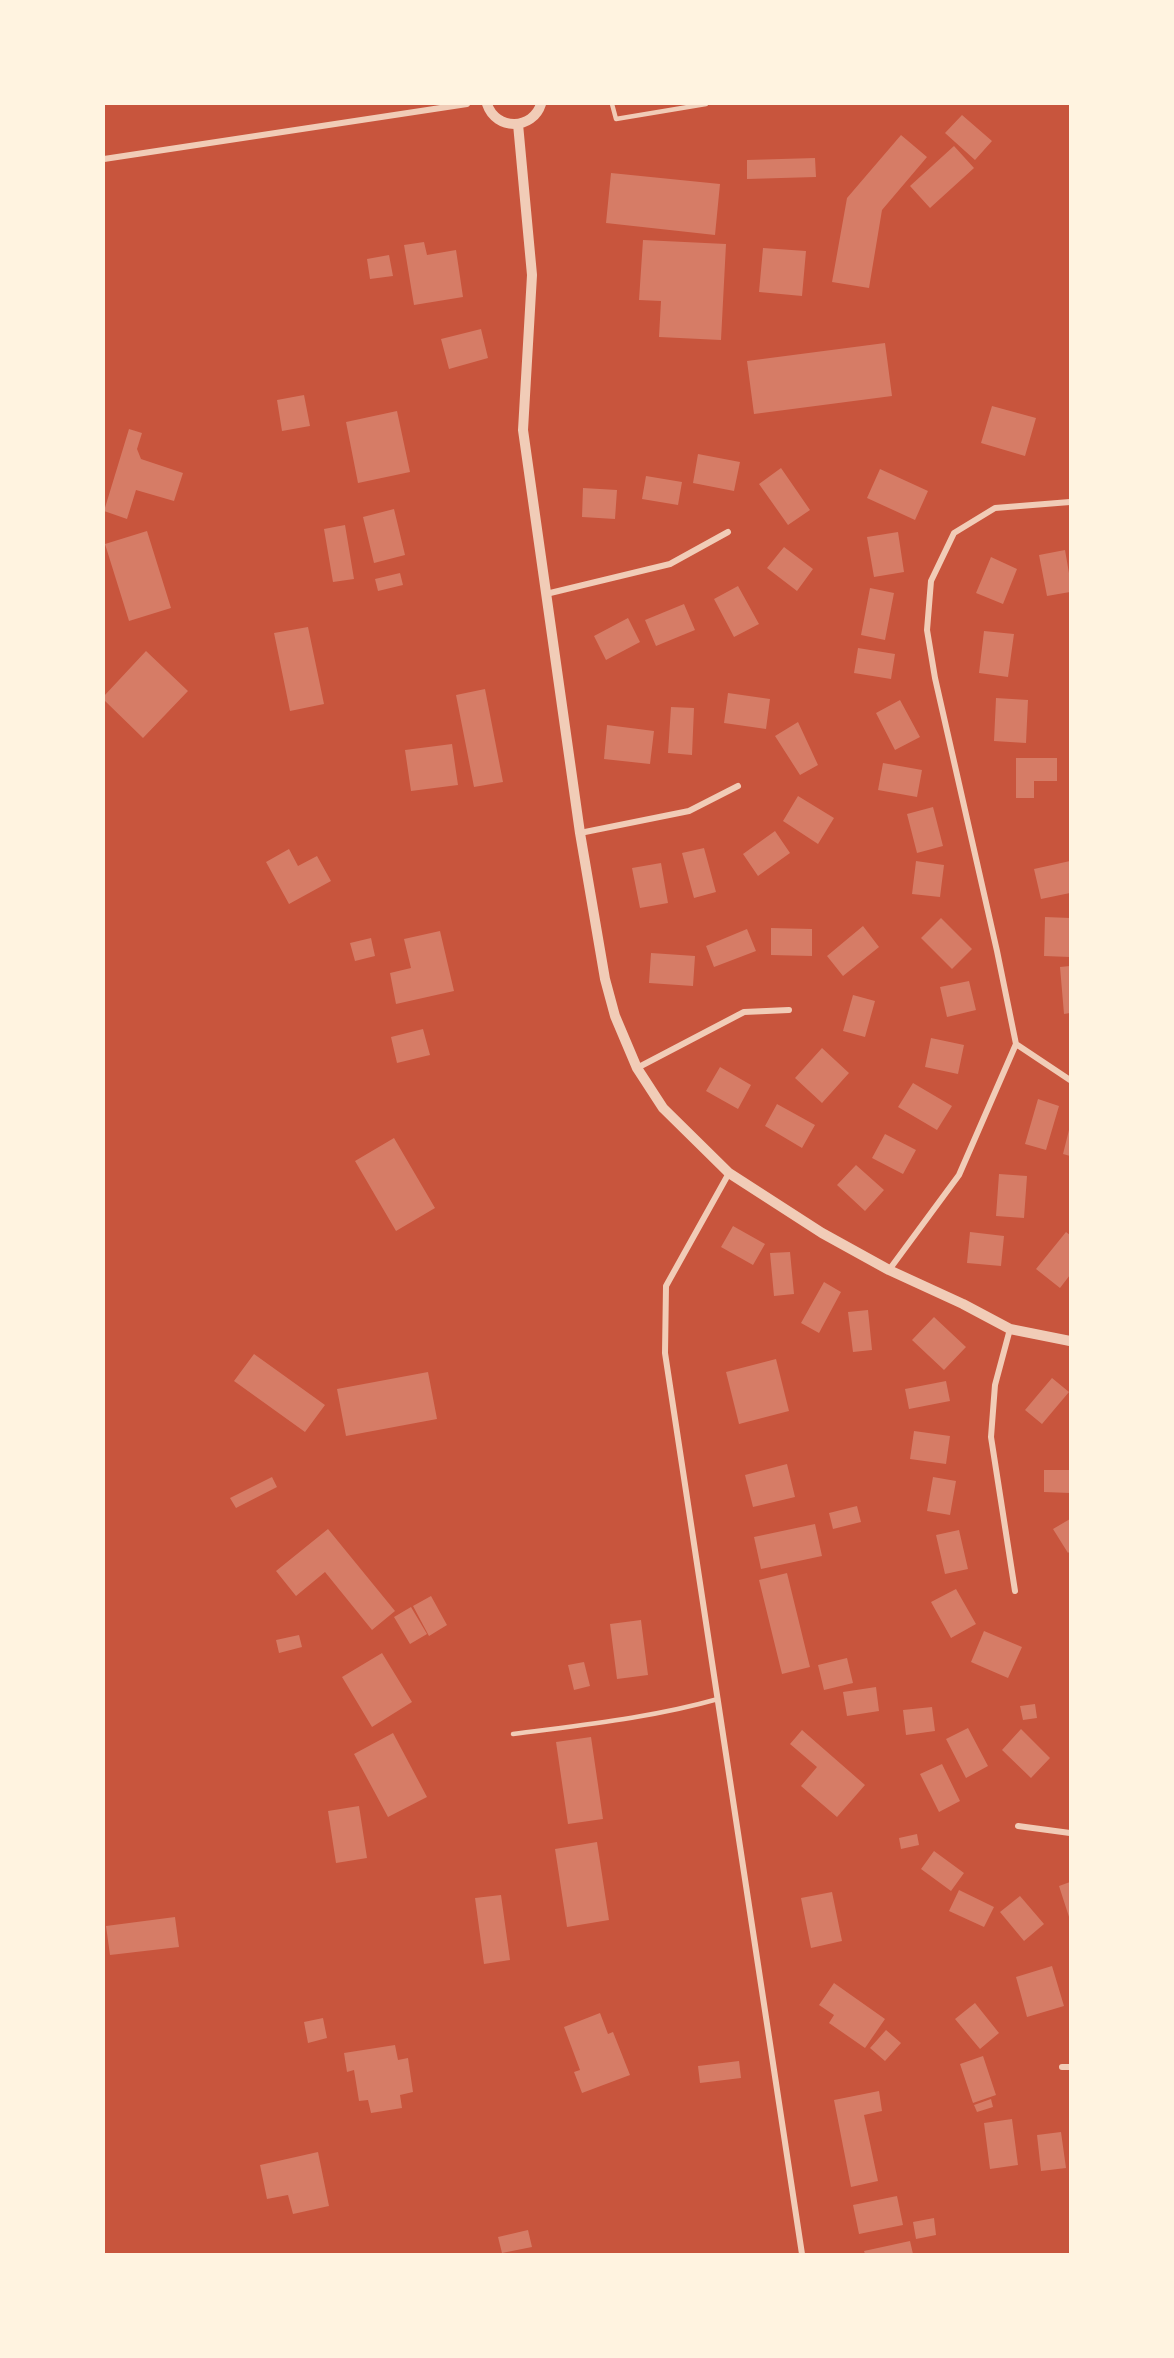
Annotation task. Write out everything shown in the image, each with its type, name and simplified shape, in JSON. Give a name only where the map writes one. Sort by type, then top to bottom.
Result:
[{"type":"street","points":[[104,159],[467,104]]},
{"type":"street","points":[[487,104],[494,116],[501,122],[518,124],[534,117],[542,104]]},
{"type":"street","points":[[518,124],[532,275],[523,430],[580,833],[605,979],[615,1016],[637,1068],[663,1108],[729,1173],[822,1233],[889,1270],[963,1304],[1010,1329],[1071,1341]]},
{"type":"street","points":[[889,1270],[959,1175],[1016,1044],[935,678],[927,630],[931,581],[954,533],[995,508],[1071,502]]},
{"type":"street","points":[[546,594],[670,564],[728,532]]},
{"type":"street","points":[[580,833],[689,811],[738,786]]},
{"type":"street","points":[[637,1068],[744,1012],[789,1010]]},
{"type":"street","points":[[1016,1044],[1071,1080]]},
{"type":"street","points":[[729,1173],[666,1286],[665,1353],[802,2254]]},
{"type":"street","points":[[1010,1329],[995,1385],[991,1437],[1015,1591]]},
{"type":"street","points":[[1018,1826],[1071,1833]]},
{"type":"street","points":[[1062,2067],[1071,2067]]},
{"type":"lane","points":[[612,104],[616,118],[706,104]]},
{"type":"lane","points":[[513,1734],[641,1716],[691,1707],[718,1699]]},
{"type":"building","points":[[962,115],[992,141],[975,160],[945,133]]},
{"type":"building","points":[[901,135],[927,157],[882,210],[869,288],[832,282],[847,198]]},
{"type":"building","points":[[954,146],[974,168],[930,208],[910,186]]},
{"type":"building","points":[[815,158],[816,177],[747,179],[747,160]]},
{"type":"building","points":[[611,173],[720,184],[715,235],[606,223]]},
{"type":"building","points":[[643,240],[726,244],[721,340],[659,337],[661,301],[639,300]]},
{"type":"building","points":[[424,242],[427,255],[456,250],[463,297],[414,305],[404,245]]},
{"type":"building","points":[[763,248],[806,251],[802,296],[759,292]]},
{"type":"building","points":[[389,255],[393,276],[370,279],[367,259]]},
{"type":"building","points":[[481,329],[488,358],[449,369],[441,339]]},
{"type":"building","points":[[885,343],[892,396],[754,414],[747,361]]},
{"type":"building","points":[[304,395],[310,426],[282,431],[277,400]]},
{"type":"building","points":[[992,406],[1036,418],[1025,456],[981,443]]},
{"type":"building","points":[[397,411],[410,472],[358,483],[346,422]]},
{"type":"building","points":[[129,429],[142,433],[137,449],[141,459],[183,473],[174,501],[136,490],[127,519],[104,511]]},
{"type":"building","points":[[698,454],[740,462],[734,491],[693,483]]},
{"type":"building","points":[[781,468],[810,510],[788,525],[759,484]]},
{"type":"building","points":[[880,469],[928,491],[915,520],[867,498]]},
{"type":"building","points":[[646,476],[682,482],[678,505],[642,499]]},
{"type":"building","points":[[583,488],[617,490],[615,519],[582,517]]},
{"type":"building","points":[[394,509],[405,555],[374,563],[363,517]]},
{"type":"building","points":[[345,525],[354,579],[333,582],[324,529]]},
{"type":"building","points":[[147,531],[171,608],[129,621],[105,544]]},
{"type":"building","points":[[898,532],[904,572],[874,577],[867,537]]},
{"type":"building","points":[[784,547],[813,569],[797,591],[767,568]]},
{"type":"building","points":[[1065,550],[1070,592],[1047,596],[1039,555]]},
{"type":"building","points":[[991,557],[1017,569],[1003,604],[976,593]]},
{"type":"building","points":[[400,573],[403,585],[378,591],[375,579]]},
{"type":"building","points":[[738,586],[759,624],[734,637],[714,599]]},
{"type":"building","points":[[870,588],[894,593],[885,640],[861,635]]},
{"type":"building","points":[[684,604],[695,630],[656,646],[645,620]]},
{"type":"building","points":[[628,618],[640,642],[606,660],[594,636]]},
{"type":"building","points":[[308,627],[324,704],[290,711],[274,633]]},
{"type":"building","points":[[984,631],[1014,634],[1008,677],[979,673]]},
{"type":"building","points":[[858,648],[895,654],[891,679],[854,673]]},
{"type":"building","points":[[146,651],[188,691],[143,738],[104,700],[104,696]]},
{"type":"building","points":[[485,689],[503,782],[474,787],[456,695]]},
{"type":"building","points":[[728,693],[770,699],[766,729],[724,723]]},
{"type":"building","points":[[996,698],[1028,700],[1026,743],[994,741]]},
{"type":"building","points":[[900,700],[920,737],[895,750],[876,713]]},
{"type":"building","points":[[671,707],[694,708],[692,755],[668,753]]},
{"type":"building","points":[[798,722],[818,765],[800,775],[775,736]]},
{"type":"building","points":[[607,725],[654,731],[650,764],[604,759]]},
{"type":"building","points":[[452,744],[458,785],[411,791],[405,750]]},
{"type":"building","points":[[1016,758],[1057,758],[1057,781],[1034,781],[1034,798],[1016,798]]},
{"type":"building","points":[[883,763],[922,770],[917,797],[878,790]]},
{"type":"building","points":[[798,796],[834,818],[818,844],[783,821]]},
{"type":"building","points":[[933,807],[943,846],[917,853],[907,814]]},
{"type":"building","points":[[775,831],[790,853],[758,876],[743,854]]},
{"type":"building","points":[[704,848],[716,892],[694,898],[682,853]]},
{"type":"building","points":[[289,849],[298,866],[317,856],[331,881],[289,904],[266,862]]},
{"type":"building","points":[[916,861],[944,865],[940,897],[912,894]]},
{"type":"building","points":[[1070,861],[1070,893],[1041,899],[1034,869]]},
{"type":"building","points":[[661,863],[668,903],[640,908],[632,868]]},
{"type":"building","points":[[1045,917],[1070,918],[1070,957],[1044,956]]},
{"type":"building","points":[[941,918],[972,949],[952,969],[921,938]]},
{"type":"building","points":[[863,926],[879,947],[843,976],[827,956]]},
{"type":"building","points":[[771,928],[812,929],[812,956],[771,955]]},
{"type":"building","points":[[747,929],[756,951],[714,967],[706,946]]},
{"type":"building","points":[[440,931],[454,991],[396,1004],[390,973],[411,968],[404,939]]},
{"type":"building","points":[[371,938],[375,956],[355,961],[350,943]]},
{"type":"building","points":[[651,953],[695,956],[693,986],[649,983]]},
{"type":"building","points":[[1070,966],[1070,1013],[1064,1014],[1060,967]]},
{"type":"building","points":[[969,981],[976,1010],[947,1017],[940,987]]},
{"type":"building","points":[[853,995],[875,1001],[865,1037],[843,1031]]},
{"type":"building","points":[[423,1029],[430,1055],[397,1063],[391,1037]]},
{"type":"building","points":[[931,1038],[964,1045],[958,1074],[925,1067]]},
{"type":"building","points":[[822,1048],[849,1073],[822,1103],[795,1078]]},
{"type":"building","points":[[720,1067],[751,1085],[738,1109],[706,1091]]},
{"type":"building","points":[[913,1083],[952,1106],[937,1130],[898,1107]]},
{"type":"building","points":[[1038,1099],[1059,1106],[1046,1150],[1025,1144]]},
{"type":"building","points":[[777,1104],[815,1125],[802,1148],[765,1126]]},
{"type":"building","points":[[1070,1126],[1070,1156],[1063,1154]]},
{"type":"building","points":[[885,1134],[916,1150],[903,1174],[872,1158]]},
{"type":"building","points":[[394,1138],[435,1208],[396,1231],[355,1161]]},
{"type":"building","points":[[856,1165],[884,1190],[865,1211],[837,1185]]},
{"type":"building","points":[[999,1174],[1027,1176],[1024,1218],[996,1216]]},
{"type":"building","points":[[733,1226],[765,1244],[753,1265],[721,1247]]},
{"type":"building","points":[[970,1232],[1004,1236],[1001,1266],[967,1263]]},
{"type":"building","points":[[1066,1232],[1070,1235],[1070,1275],[1060,1288],[1036,1269]]},
{"type":"building","points":[[790,1252],[794,1294],[774,1296],[770,1253]]},
{"type":"building","points":[[824,1282],[841,1292],[819,1333],[801,1323]]},
{"type":"building","points":[[868,1310],[872,1350],[853,1352],[848,1312]]},
{"type":"building","points":[[934,1317],[966,1347],[944,1370],[912,1340]]},
{"type":"building","points":[[254,1354],[325,1405],[305,1432],[234,1381]]},
{"type":"building","points":[[776,1359],[789,1411],[739,1424],[726,1372]]},
{"type":"building","points":[[428,1372],[437,1419],[346,1436],[337,1389]]},
{"type":"building","points":[[1052,1378],[1069,1392],[1042,1424],[1025,1410]]},
{"type":"building","points":[[946,1381],[950,1401],[909,1409],[905,1389]]},
{"type":"building","points":[[914,1431],[950,1436],[946,1464],[910,1459]]},
{"type":"building","points":[[787,1464],[795,1497],[753,1507],[745,1475]]},
{"type":"building","points":[[1044,1470],[1070,1470],[1070,1493],[1044,1492]]},
{"type":"building","points":[[272,1477],[277,1487],[236,1508],[230,1498]]},
{"type":"building","points":[[933,1477],[956,1481],[950,1515],[927,1511]]},
{"type":"building","points":[[857,1506],[861,1522],[833,1529],[829,1513]]},
{"type":"building","points":[[1070,1519],[1070,1551],[1068,1553],[1053,1529]]},
{"type":"building","points":[[815,1524],[822,1556],[761,1569],[754,1537]]},
{"type":"building","points":[[328,1529],[395,1611],[372,1630],[325,1572],[296,1596],[276,1571]]},
{"type":"building","points":[[959,1530],[968,1569],[945,1574],[936,1535]]},
{"type":"building","points":[[787,1573],[810,1667],[782,1674],[759,1580]]},
{"type":"building","points":[[956,1589],[976,1624],[951,1638],[931,1602]]},
{"type":"building","points":[[431,1596],[447,1625],[429,1636],[413,1606]]},
{"type":"building","points":[[411,1607],[427,1634],[410,1644],[394,1617]]},
{"type":"building","points":[[641,1620],[648,1675],[617,1679],[610,1624]]},
{"type":"building","points":[[984,1631],[1022,1647],[1008,1678],[971,1662]]},
{"type":"building","points":[[299,1635],[302,1647],[279,1653],[276,1640]]},
{"type":"building","points":[[382,1653],[412,1702],[372,1727],[342,1677]]},
{"type":"building","points":[[847,1658],[853,1683],[824,1690],[818,1665]]},
{"type":"building","points":[[584,1662],[590,1686],[574,1690],[568,1665]]},
{"type":"building","points":[[876,1687],[879,1711],[847,1716],[843,1692]]},
{"type":"building","points":[[1035,1704],[1037,1718],[1023,1720],[1020,1706]]},
{"type":"building","points":[[932,1707],[935,1731],[906,1735],[903,1710]]},
{"type":"building","points":[[968,1728],[988,1766],[966,1778],[946,1739]]},
{"type":"building","points":[[1021,1729],[1050,1758],[1031,1778],[1002,1750]]},
{"type":"building","points":[[802,1730],[865,1785],[837,1817],[801,1786],[817,1767],[790,1744]]},
{"type":"building","points":[[393,1733],[427,1797],[388,1817],[354,1754]]},
{"type":"building","points":[[591,1737],[603,1819],[568,1824],[556,1742]]},
{"type":"building","points":[[942,1764],[960,1801],[939,1812],[920,1774]]},
{"type":"building","points":[[359,1806],[367,1858],[336,1863],[328,1811]]},
{"type":"building","points":[[917,1834],[919,1845],[901,1849],[899,1838]]},
{"type":"building","points":[[597,1842],[609,1920],[567,1927],[555,1849]]},
{"type":"building","points":[[934,1851],[964,1873],[951,1891],[921,1869]]},
{"type":"building","points":[[1070,1882],[1070,1920],[1059,1886]]},
{"type":"building","points":[[959,1890],[994,1907],[984,1927],[949,1911]]},
{"type":"building","points":[[832,1892],[842,1941],[811,1948],[801,1898]]},
{"type":"building","points":[[501,1895],[510,1960],[484,1964],[475,1898]]},
{"type":"building","points":[[1020,1896],[1044,1924],[1024,1941],[1000,1912]]},
{"type":"building","points":[[175,1917],[179,1947],[110,1955],[106,1926]]},
{"type":"building","points":[[1052,1966],[1064,2006],[1027,2017],[1016,1977]]},
{"type":"building","points":[[834,1983],[885,2019],[865,2048],[829,2023],[834,2015],[819,2005]]},
{"type":"building","points":[[975,2003],[999,2033],[980,2049],[955,2019]]},
{"type":"building","points":[[600,2013],[608,2034],[613,2032],[630,2075],[582,2093],[574,2072],[580,2070],[564,2027]]},
{"type":"building","points":[[323,2018],[327,2038],[308,2043],[304,2022]]},
{"type":"building","points":[[886,2030],[901,2043],[885,2061],[870,2048]]},
{"type":"building","points":[[395,2045],[398,2060],[408,2058],[413,2092],[400,2095],[402,2108],[371,2113],[368,2100],[359,2101],[354,2070],[347,2072],[344,2053]]},
{"type":"building","points":[[983,2056],[996,2095],[973,2103],[960,2064]]},
{"type":"building","points":[[739,2061],[741,2078],[700,2083],[698,2066]]},
{"type":"building","points":[[879,2091],[882,2111],[864,2115],[878,2181],[851,2187],[834,2100]]},
{"type":"building","points":[[991,2099],[993,2107],[977,2112],[974,2105]]},
{"type":"building","points":[[1012,2119],[1018,2165],[990,2169],[984,2123]]},
{"type":"building","points":[[1061,2132],[1066,2168],[1041,2171],[1037,2135]]},
{"type":"building","points":[[318,2152],[329,2206],[293,2214],[288,2195],[267,2199],[260,2165]]},
{"type":"building","points":[[897,2196],[903,2225],[859,2234],[853,2205]]},
{"type":"building","points":[[934,2218],[936,2235],[916,2239],[913,2222]]},
{"type":"building","points":[[528,2230],[532,2247],[502,2253],[498,2237]]},
{"type":"building","points":[[910,2241],[913,2254],[865,2254],[864,2251]]}]
